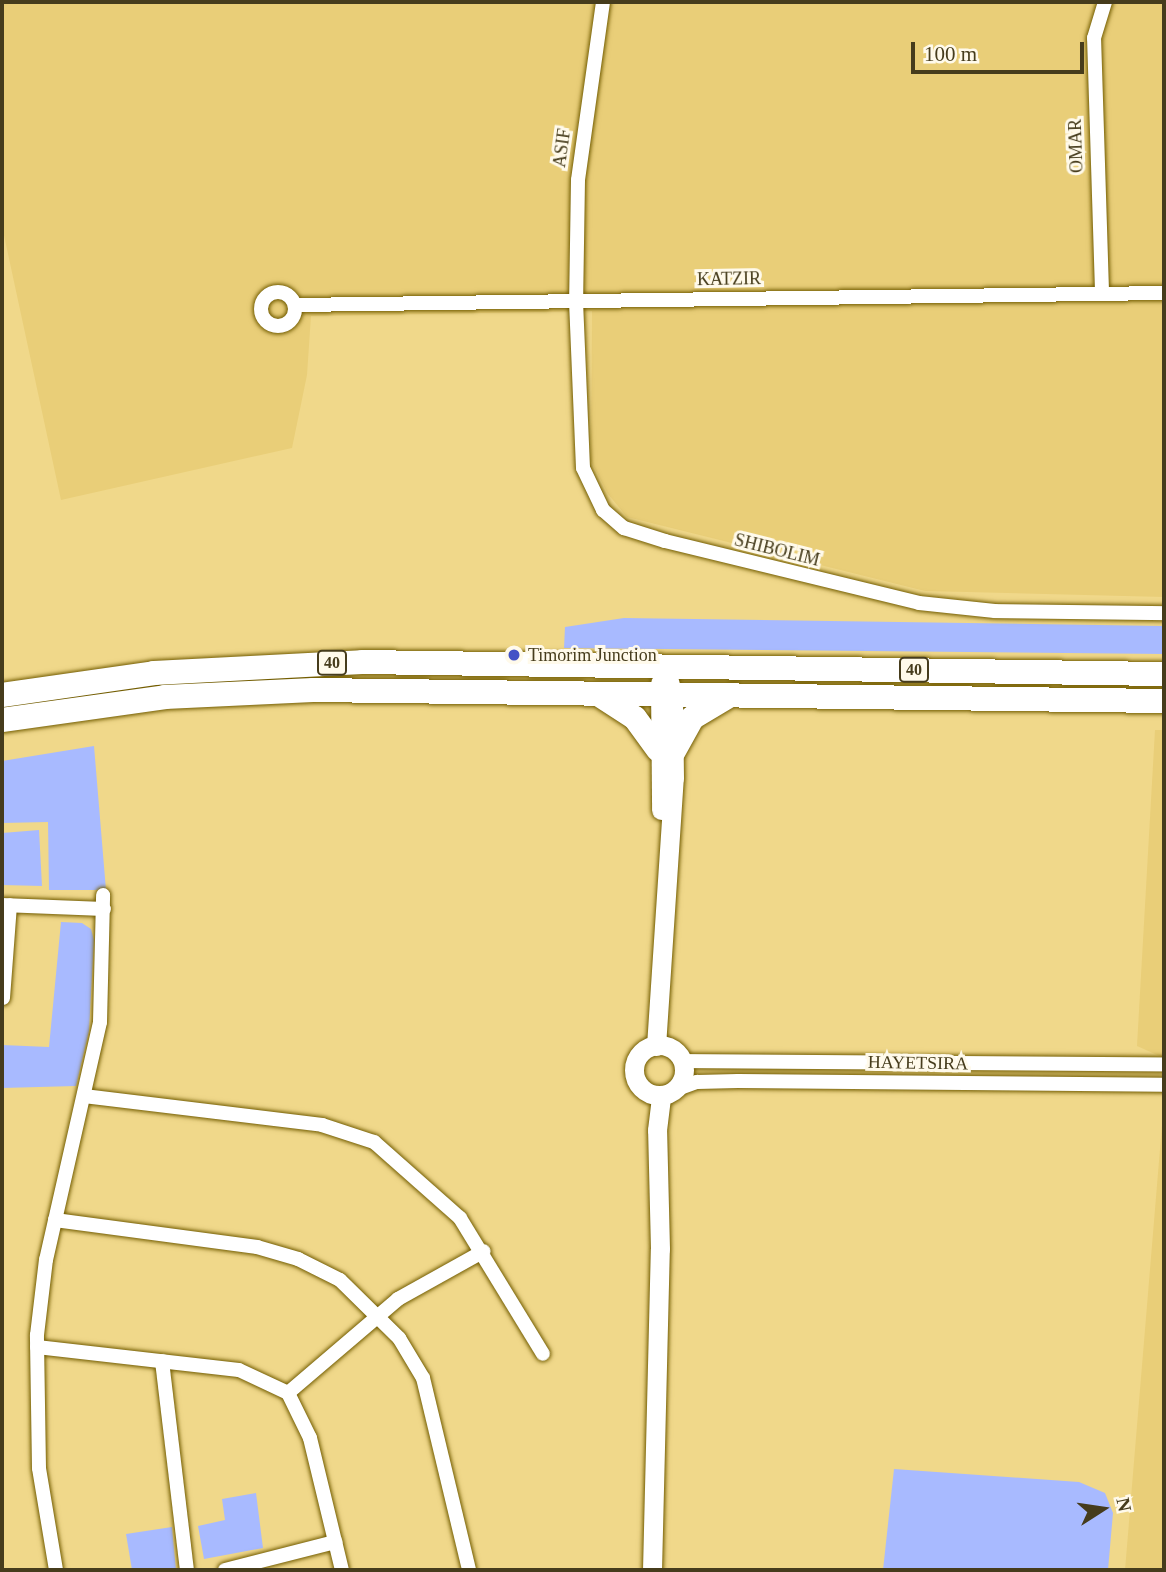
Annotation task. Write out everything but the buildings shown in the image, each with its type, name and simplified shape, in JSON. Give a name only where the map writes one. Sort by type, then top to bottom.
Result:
[{"type":"highway","name":"40","points":[[2,695],[153,673],[253,665],[479,662],[1164,674]]},
{"type":"highway","name":"40","points":[[2,720],[111,703],[257,691],[1164,701]]},
{"type":"highway","points":[[597,695],[627,711],[666,751],[692,718],[712,702],[731,696]]},
{"type":"street","name":"ASIF","points":[[576,301],[578,180],[603,2]]},
{"type":"street","name":"OMAR","points":[[1102,291],[1094,38],[1105,2]]},
{"type":"street","name":"KATZIR","points":[[295,305],[1102,291],[1164,293]]},
{"type":"street","name":"SHIBOLIM","points":[[576,301],[583,468],[603,510],[624,528],[919,603],[995,611],[1164,614]]},
{"type":"street","points":[[656,1046],[666,878],[665,667]]},
{"type":"street","points":[[4,998],[6,905],[104,902],[100,1022],[42,1284],[37,1347],[39,1468],[56,1570]]},
{"type":"street","points":[[652,1570],[660,1250],[657,1130],[661,1093],[682,1078],[682,1061],[671,1049],[656,1046],[641,1052],[634,1066],[637,1082],[661,1093]]},
{"type":"street","name":"HAYETSIRA","points":[[682,1061],[1164,1064]]},
{"type":"street","name":"HAYETSIRA","points":[[661,1093],[697,1082],[738,1080],[1164,1085]]},
{"type":"street","points":[[83,1096],[323,1125],[356,1133],[390,1154],[441,1199],[484,1251],[542,1354]]},
{"type":"street","points":[[55,1220],[276,1252],[330,1274],[378,1315],[399,1338],[422,1378],[469,1570]]},
{"type":"street","points":[[288,1393],[398,1299],[484,1251]]},
{"type":"street","points":[[37,1347],[239,1370],[288,1393],[310,1438],[342,1570]]},
{"type":"street","points":[[162,1361],[187,1570]]},
{"type":"street","points":[[225,1570],[335,1542]]},
{"type":"shaded area","points":[[2,2],[1164,2],[1164,597],[925,591],[627,517],[608,494],[591,461],[592,311],[311,316],[307,375],[292,448],[61,500],[2,226]]},
{"type":"shaded area","points":[[624,618],[1164,626],[1164,654],[564,648],[565,627]]},
{"type":"shaded area","points":[[1155,730],[1164,730],[1164,1058],[1137,1046]]},
{"type":"shaded area","points":[[94,746],[106,890],[49,890],[48,822],[2,823],[2,761]]},
{"type":"shaded area","points":[[39,830],[42,886],[2,885],[2,833]]},
{"type":"shaded area","points":[[61,922],[82,923],[91,929],[94,940],[89,1031],[76,1086],[2,1088],[2,1045],[49,1047]]},
{"type":"shaded area","points":[[1164,1101],[1164,1570],[1125,1570]]},
{"type":"shaded area","points":[[894,1469],[1079,1482],[1105,1493],[1113,1513],[1108,1570],[883,1570]]},
{"type":"shaded area","points":[[256,1493],[263,1548],[204,1559],[198,1526],[225,1520],[222,1499]]},
{"type":"shaded area","points":[[172,1527],[176,1570],[132,1570],[126,1534]]},
{"type":"place","name":"Timorim Junction","points":[[514,655]]}]
